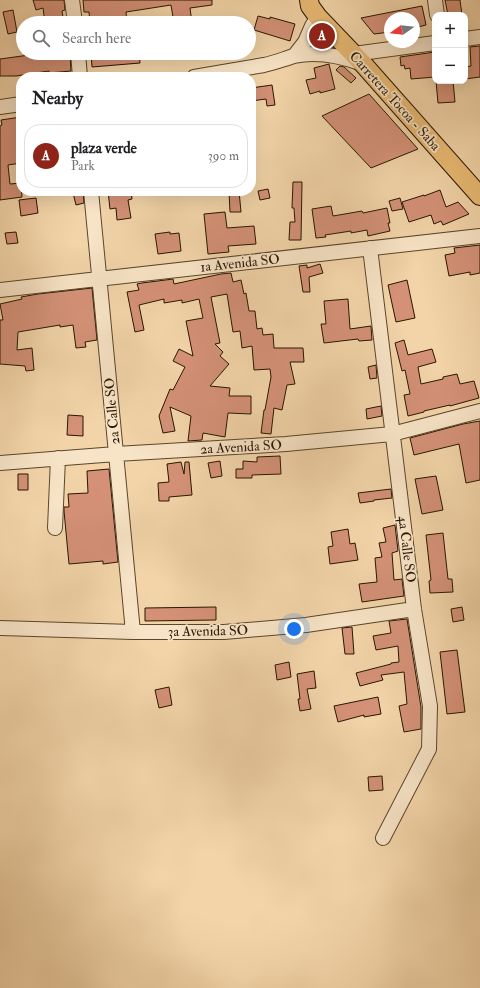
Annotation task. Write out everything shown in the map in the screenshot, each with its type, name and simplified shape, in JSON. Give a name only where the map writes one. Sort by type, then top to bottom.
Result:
[{"type":"main road","name":"Carretera Tocoa - Saba","points":[[308,6],[359,60],[480,196]]},
{"type":"street","points":[[72,0],[74,16]]},
{"type":"street","points":[[435,0],[437,12]]},
{"type":"street","points":[[294,56],[305,42],[312,26],[308,6]]},
{"type":"street","points":[[468,39],[480,37]]},
{"type":"street","points":[[222,72],[271,63],[294,56],[312,54],[330,55],[359,60],[432,44]]},
{"type":"street","points":[[79,60],[80,72]]},
{"type":"street","points":[[0,107],[16,105]]},
{"type":"street","name":"2a Calle SO","points":[[91,196],[133,632]]},
{"type":"street","name":"1a Avenida SO","points":[[0,290],[480,236]]},
{"type":"street","name":"4a Calle SO","points":[[370,248],[414,609],[430,706],[429,749],[383,838]]},
{"type":"street","name":"2a Avenida SO","points":[[0,463],[116,454],[286,444],[392,434],[480,411]]},
{"type":"street","points":[[55,528],[58,458]]},
{"type":"street","name":"3a Avenida SO","points":[[0,628],[133,632],[231,631],[306,625],[414,609]]},
{"type":"green space","points":[[318,26],[344,49],[312,45]]},
{"type":"building","points":[[33,0],[64,0],[65,10],[62,11],[63,16],[44,16],[43,8],[36,10]]},
{"type":"building","points":[[83,0],[212,0],[212,5],[190,8],[191,16],[173,16],[171,5],[126,12],[126,16],[89,16],[89,12],[84,12]]},
{"type":"building","points":[[445,0],[460,0],[462,12],[447,12]]},
{"type":"building","points":[[422,6],[426,25],[420,26],[420,12],[392,12]]},
{"type":"building","points":[[13,10],[16,32],[8,34],[3,12]]},
{"type":"building","points":[[384,13],[384,33],[374,34],[361,18]]},
{"type":"building","points":[[258,16],[270,19],[270,17],[295,24],[290,41],[256,31]]},
{"type":"building","points":[[480,46],[480,77],[468,79],[468,66],[471,66],[470,47]]},
{"type":"building","points":[[432,52],[432,77],[411,79],[410,68],[405,69],[404,65],[401,66],[400,57]]},
{"type":"building","points":[[16,57],[16,60],[70,60],[71,71],[16,72],[16,76],[0,76],[0,59]]},
{"type":"building","points":[[92,60],[140,60],[140,63],[92,67]]},
{"type":"building","points":[[329,64],[335,89],[310,94],[306,80],[316,78],[314,68]]},
{"type":"building","points":[[340,66],[344,67],[356,78],[351,83],[336,70]]},
{"type":"building","points":[[436,84],[453,84],[455,102],[438,103]]},
{"type":"building","points":[[272,85],[275,105],[267,106],[266,99],[256,100],[256,87]]},
{"type":"building","points":[[369,94],[418,149],[371,168],[322,116]]},
{"type":"building","points":[[16,118],[16,164],[8,165],[10,184],[16,183],[16,196],[22,197],[0,200],[0,126],[2,125],[1,120]]},
{"type":"building","points":[[293,182],[302,182],[301,240],[289,240],[290,222],[295,222],[294,208],[292,208]]},
{"type":"building","points":[[268,189],[270,198],[260,200],[258,191]]},
{"type":"building","points":[[440,190],[446,207],[458,202],[469,214],[443,225],[441,221],[434,224],[431,215],[409,222],[402,202]]},
{"type":"building","points":[[74,196],[83,196],[84,203],[76,205]]},
{"type":"building","points":[[109,196],[132,196],[132,199],[128,200],[131,218],[117,220],[116,208],[110,209]]},
{"type":"building","points":[[229,196],[239,196],[241,212],[230,212]]},
{"type":"building","points":[[36,198],[38,213],[21,216],[19,200]]},
{"type":"building","points":[[400,198],[403,209],[392,211],[389,201]]},
{"type":"building","points":[[331,206],[333,216],[362,211],[363,213],[387,208],[390,231],[368,236],[367,230],[351,233],[351,231],[316,238],[312,209]]},
{"type":"building","points":[[225,212],[227,228],[254,226],[256,244],[228,246],[229,252],[208,254],[204,214]]},
{"type":"building","points":[[16,232],[18,243],[7,244],[5,233]]},
{"type":"building","points":[[170,232],[170,234],[179,233],[181,251],[158,254],[155,234]]},
{"type":"building","points":[[480,245],[480,273],[470,275],[470,272],[449,276],[445,255],[455,253],[454,248]]},
{"type":"building","points":[[320,264],[323,273],[309,277],[310,292],[303,292],[299,266],[307,265],[307,268]]},
{"type":"building","points":[[231,273],[233,282],[241,280],[244,294],[246,293],[249,311],[255,311],[257,329],[262,328],[263,335],[273,334],[274,348],[303,348],[304,362],[290,362],[295,384],[287,385],[282,410],[274,408],[271,434],[261,433],[271,377],[270,369],[254,370],[252,346],[242,348],[240,331],[233,332],[227,294],[211,297],[220,343],[215,344],[223,352],[220,356],[229,364],[210,386],[230,388],[229,396],[251,396],[251,414],[228,413],[225,437],[203,433],[202,440],[188,441],[191,416],[170,407],[175,431],[163,433],[159,416],[170,389],[173,390],[185,367],[173,361],[179,349],[193,356],[186,321],[203,318],[199,299],[182,303],[182,300],[164,303],[164,299],[139,305],[144,330],[135,332],[127,292],[139,290],[137,284],[142,283],[173,279],[174,284]]},
{"type":"building","points":[[407,280],[415,318],[396,322],[388,285]]},
{"type":"building","points":[[92,288],[97,340],[85,342],[86,347],[76,348],[73,325],[60,327],[60,325],[18,332],[17,350],[32,348],[34,370],[26,371],[25,366],[0,364],[0,320],[3,320],[0,304],[22,299],[21,297],[38,294]]},
{"type":"building","points":[[348,299],[350,329],[371,326],[372,340],[359,341],[358,339],[324,343],[321,324],[326,324],[324,301]]},
{"type":"building","points":[[404,340],[408,355],[432,349],[436,362],[418,367],[421,384],[457,374],[460,384],[474,381],[479,398],[408,416],[404,395],[410,394],[405,370],[402,371],[395,343]]},
{"type":"building","points":[[376,365],[377,378],[370,379],[368,367]]},
{"type":"building","points":[[381,406],[382,416],[367,419],[366,409]]},
{"type":"building","points":[[68,415],[83,416],[83,436],[67,435]]},
{"type":"building","points":[[480,421],[480,480],[466,483],[459,444],[414,455],[410,438]]},
{"type":"building","points":[[280,456],[281,474],[252,475],[252,478],[236,478],[236,469],[243,469],[243,461],[257,462],[257,457]]},
{"type":"building","points":[[220,461],[222,476],[211,478],[208,463]]},
{"type":"building","points":[[181,462],[184,474],[185,462],[189,462],[192,495],[169,497],[169,501],[159,501],[158,483],[169,482],[167,464]]},
{"type":"building","points":[[109,469],[118,562],[103,564],[103,561],[69,564],[64,511],[64,507],[69,507],[68,494],[88,493],[87,471]]},
{"type":"building","points":[[18,474],[28,474],[28,490],[18,490]]},
{"type":"building","points":[[436,476],[443,510],[422,514],[415,479]]},
{"type":"building","points":[[391,489],[392,498],[360,503],[358,493]]},
{"type":"building","points":[[395,525],[398,551],[392,553],[394,580],[402,579],[404,596],[362,602],[359,584],[377,582],[375,558],[382,557],[379,543],[386,542],[383,528]]},
{"type":"building","points":[[348,529],[350,544],[355,543],[358,560],[330,564],[328,547],[333,546],[331,532]]},
{"type":"building","points":[[443,533],[448,579],[452,579],[453,592],[430,593],[429,581],[431,580],[426,535]]},
{"type":"building","points":[[216,607],[216,620],[145,621],[145,608]]},
{"type":"building","points":[[462,607],[464,620],[453,622],[451,609]]},
{"type":"building","points":[[407,619],[421,707],[421,729],[404,732],[399,706],[407,704],[404,672],[381,675],[383,680],[360,686],[356,673],[399,662],[398,646],[376,650],[373,636],[391,633],[389,621]]},
{"type":"building","points":[[352,627],[354,654],[345,654],[342,628]]},
{"type":"building","points":[[457,650],[465,712],[447,714],[440,652]]},
{"type":"building","points":[[289,662],[291,677],[277,680],[275,665]]},
{"type":"building","points":[[314,671],[316,688],[307,689],[311,709],[300,711],[297,674]]},
{"type":"building","points":[[169,687],[172,705],[159,708],[155,690]]},
{"type":"building","points":[[378,697],[381,714],[364,717],[364,715],[338,722],[334,706]]},
{"type":"building","points":[[382,776],[383,790],[369,791],[368,777]]},
{"type":"place","name":"plaza verde","points":[[322,36]]}]
